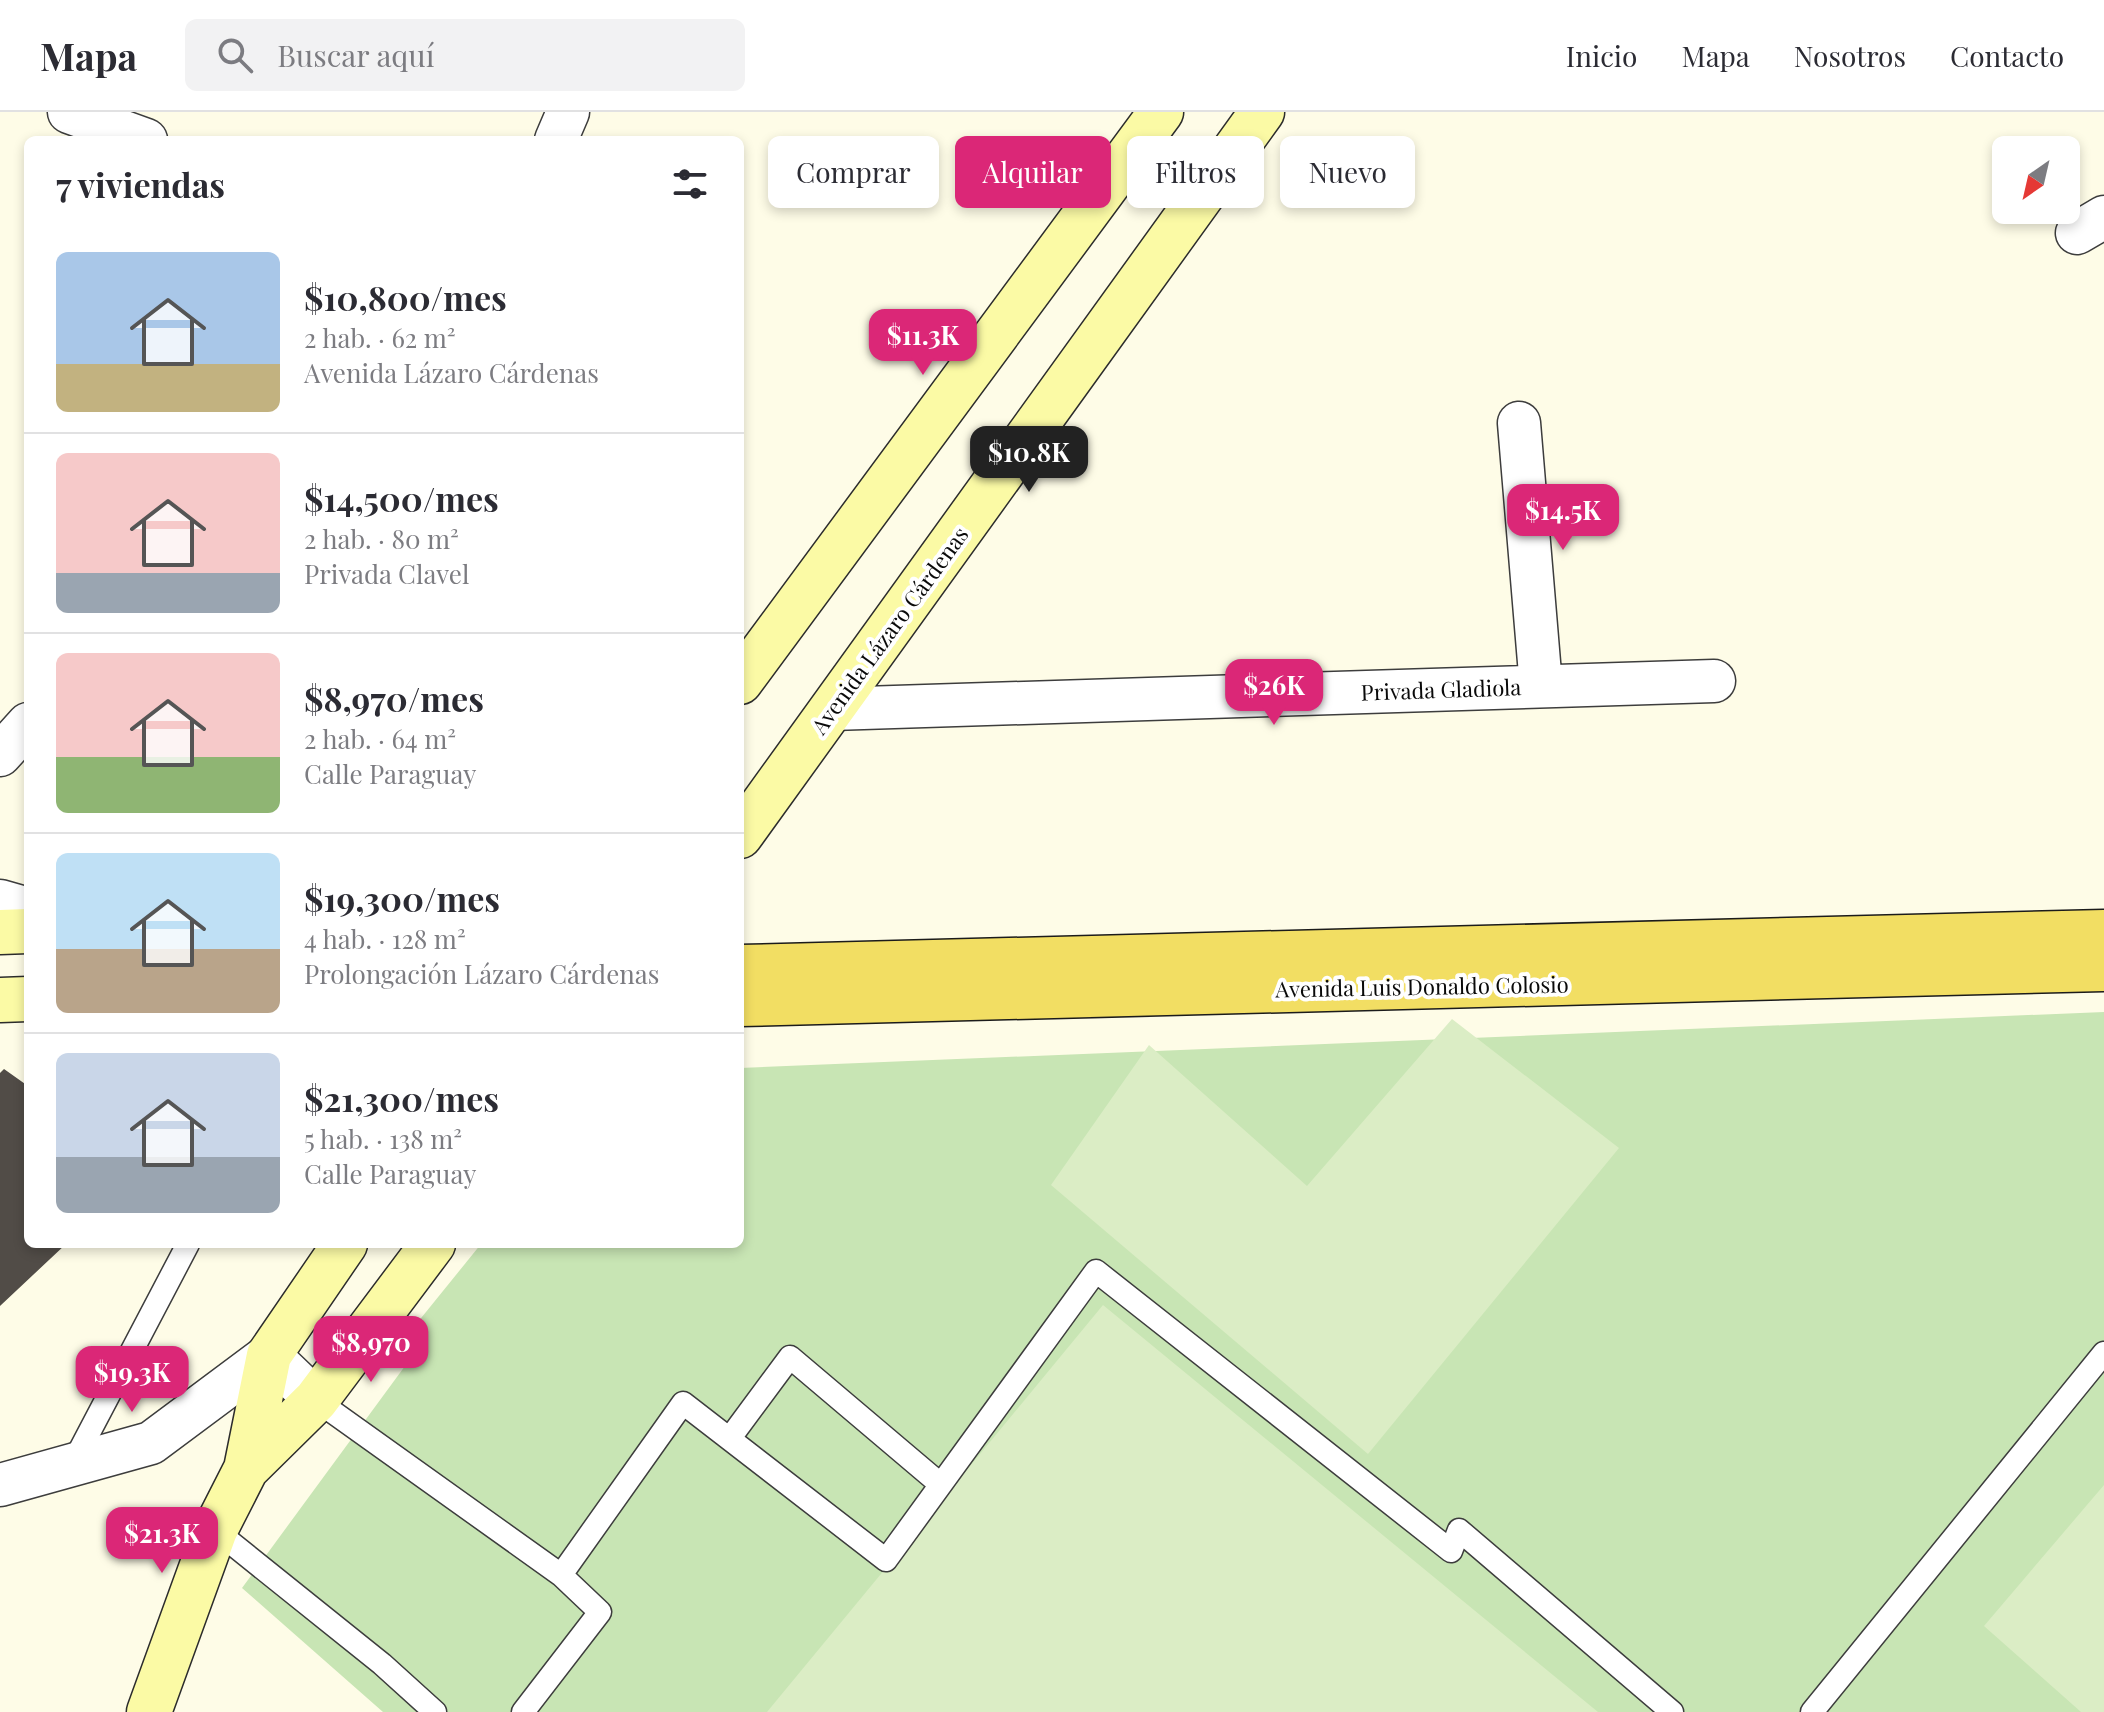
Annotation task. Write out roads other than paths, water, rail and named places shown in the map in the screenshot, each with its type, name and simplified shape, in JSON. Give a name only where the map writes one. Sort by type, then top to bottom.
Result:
[{"type":"main road","points":[[744,677],[1161,112]]},
{"type":"main road","name":"Avenida Lázaro Cárdenas","points":[[744,830],[1262,112]]},
{"type":"main road","points":[[0,932],[24,931]]},
{"type":"main road","points":[[744,967],[2104,932]]},
{"type":"main road","name":"Avenida Luis Donaldo Colosio","points":[[744,1004],[2104,969]]},
{"type":"main road","points":[[149,1712],[215,1530],[246,1469],[269,1355],[334,1248]]},
{"type":"main road","points":[[246,1469],[316,1400],[430,1248]]},
{"type":"street","points":[[69,112],[135,136]]},
{"type":"street","points":[[558,136],[568,112]]},
{"type":"street","points":[[1519,423],[1541,686]]},
{"type":"street","name":"Privada Gladiola","points":[[832,709],[1714,681]]},
{"type":"street","points":[[0,755],[24,728]]},
{"type":"street","points":[[0,901],[24,908]]},
{"type":"street","points":[[0,1485],[151,1443],[269,1355],[316,1400]]},
{"type":"lane","points":[[72,1465],[186,1248]]},
{"type":"lane","points":[[561,1575],[683,1403],[886,1560],[1096,1271],[1451,1551],[1459,1530],[1672,1712]]},
{"type":"lane","points":[[1812,1712],[2104,1353]]},
{"type":"lane","points":[[730,1438],[790,1357],[940,1484]]},
{"type":"lane","points":[[316,1400],[561,1575],[600,1612],[523,1712]]},
{"type":"lane","points":[[215,1530],[382,1664],[435,1712]]}]
